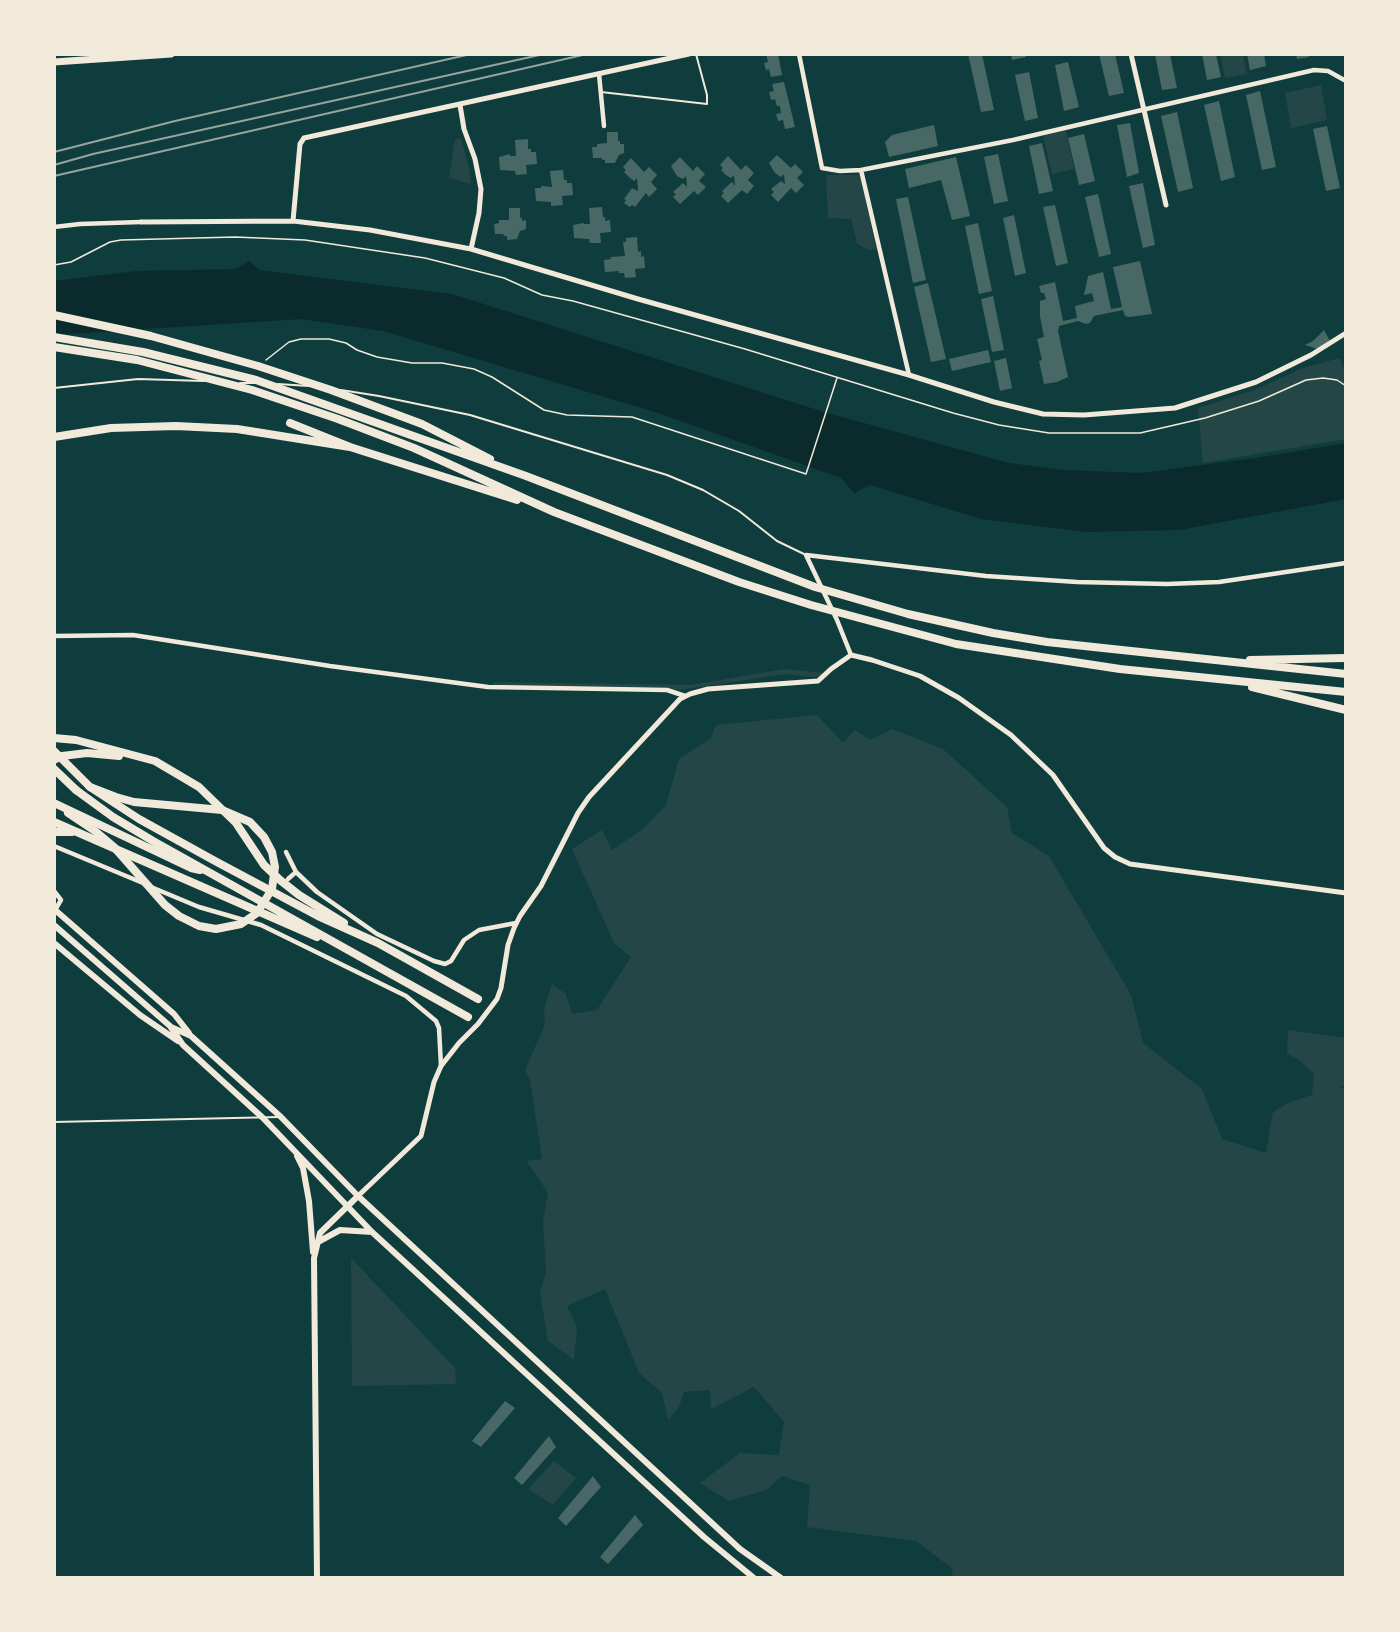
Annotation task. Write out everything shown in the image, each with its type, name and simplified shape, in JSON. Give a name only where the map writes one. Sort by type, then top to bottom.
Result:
[{"type":"highway","points":[[54,315],[151,336],[258,366],[332,390],[422,424],[526,476]]},
{"type":"highway","points":[[54,337],[143,352],[256,380],[526,476],[815,587],[908,614],[993,633],[1047,642],[1346,674]]},
{"type":"highway","points":[[54,347],[137,360],[252,390],[414,448],[554,512]]},
{"type":"highway","points":[[291,423],[350,447],[554,512],[740,582],[811,605],[956,644],[1065,662],[1346,692]]},
{"type":"highway","points":[[54,437],[111,428],[156,426],[237,429],[350,447]]},
{"type":"highway","points":[[1220,661],[1346,658]]},
{"type":"highway","points":[[1222,680],[1346,710]]},
{"type":"highway","points":[[54,738],[76,740],[155,761],[199,787],[236,823],[264,865],[299,895],[378,943],[478,999]]},
{"type":"highway","points":[[54,751],[87,784],[140,819],[318,916],[378,943]]},
{"type":"highway","points":[[54,760],[62,756],[87,753],[155,761]]},
{"type":"highway","points":[[54,769],[76,790],[113,817],[468,1017]]},
{"type":"highway","points":[[54,803],[114,847],[165,905],[179,916],[199,926],[231,927],[252,917],[267,900],[274,879],[274,860],[264,837],[250,822],[222,810],[134,802],[87,784]]},
{"type":"highway","points":[[54,803],[191,868],[212,873]]},
{"type":"highway","points":[[54,822],[368,960]]},
{"type":"highway","points":[[54,832],[73,832]]},
{"type":"main road","points":[[54,62],[171,54]]},
{"type":"main road","points":[[55,909],[174,1014],[191,1036],[280,1117],[358,1196],[740,1549],[781,1578]]},
{"type":"main road","points":[[54,925],[170,1026],[183,1045]]},
{"type":"main road","points":[[54,943],[140,1015],[183,1045],[263,1118],[372,1232],[704,1537],[754,1578]]},
{"type":"main road","points":[[170,1026],[191,1036]]},
{"type":"main road","points":[[293,1148],[303,1168],[309,1201],[314,1258],[317,1578]]},
{"type":"main road","points":[[314,1258],[320,1233],[358,1196]]},
{"type":"main road","points":[[317,1242],[340,1230],[372,1232]]},
{"type":"street","points":[[293,221],[300,144],[304,138],[689,54]]},
{"type":"street","points":[[799,54],[822,168],[840,171],[861,170],[1013,140],[1314,70],[1328,71],[1346,81]]},
{"type":"street","points":[[1131,54],[1166,205]]},
{"type":"street","points":[[599,74],[604,126]]},
{"type":"street","points":[[460,105],[481,189],[479,213],[471,249]]},
{"type":"street","points":[[861,170],[909,375]]},
{"type":"street","points":[[54,227],[141,222],[293,221],[370,230],[471,249],[627,296],[909,375],[994,402],[1043,414],[1084,415],[1147,412],[1175,408],[1257,382],[1311,355],[1346,333]]},
{"type":"street","points":[[806,555],[986,576],[1155,584],[1219,582],[1346,563]]},
{"type":"street","points":[[806,555],[851,655]]},
{"type":"street","points":[[54,636],[133,635],[330,666],[488,687],[667,690],[685,696]]},
{"type":"street","points":[[358,1196],[421,1136],[434,1082],[441,1066],[497,999],[508,945],[516,923],[541,886],[588,797],[685,696],[708,689],[818,681],[851,655]]},
{"type":"street","points":[[851,655],[920,676],[959,698],[1011,735],[1053,775],[1104,848],[1115,857],[1130,864],[1346,892]]},
{"type":"street","points":[[54,846],[199,907],[261,925],[406,996],[436,1021],[439,1028],[441,1066]]},
{"type":"street","points":[[286,852],[296,872],[317,892],[377,934],[434,961],[445,964],[451,961],[464,940],[479,930],[516,923]]},
{"type":"street","points":[[288,879],[296,872]]},
{"type":"street","points":[[54,891],[61,900],[55,909]]},
{"type":"street","points":[[261,925],[265,919]]},
{"type":"lane","points":[[602,92],[707,104],[707,95],[696,54]]},
{"type":"lane","points":[[54,388],[138,379],[324,387],[370,394],[458,413],[667,475],[703,490],[739,511],[777,541],[806,555]]},
{"type":"lane","points":[[54,1122],[280,1117]]},
{"type":"path","points":[[54,266],[71,262],[110,242],[121,240],[252,237],[299,240],[390,253]]},
{"type":"path","points":[[301,339],[329,339],[346,343],[376,357],[412,363],[442,363],[474,369],[499,381],[544,410],[567,415],[632,417],[806,474],[837,378]]},
{"type":"shaded area","points":[[1220,54],[1243,54],[1247,74],[1225,78]]},
{"type":"shaded area","points":[[1321,85],[1327,120],[1291,128],[1285,93]]},
{"type":"shaded area","points":[[1066,130],[1074,169],[1052,174],[1043,136]]},
{"type":"shaded area","points":[[461,138],[471,184],[449,178],[455,139]]},
{"type":"shaded area","points":[[826,175],[860,175],[876,249],[869,250],[857,244],[851,219],[828,218]]},
{"type":"shaded area","points":[[249,261],[259,270],[452,294],[824,412],[1009,463],[1063,470],[1141,473],[1346,443],[1346,499],[1180,530],[1086,532],[981,519],[870,485],[854,493],[841,478],[655,412],[383,331],[301,319],[54,335],[54,281],[137,271],[235,269]]},
{"type":"shaded area","points":[[1340,358],[1346,375],[1346,439],[1203,463],[1198,408],[1254,390],[1303,368]]},
{"type":"shaded area","points":[[784,669],[825,673],[819,677],[785,674],[680,690],[493,688],[493,682],[691,685]]},
{"type":"shaded area","points":[[817,715],[843,743],[855,730],[870,740],[892,729],[943,749],[1007,807],[1012,833],[1049,856],[1131,995],[1143,1043],[1202,1089],[1222,1139],[1266,1153],[1273,1112],[1290,1102],[1312,1095],[1314,1074],[1287,1053],[1288,1030],[1346,1038],[1346,1086],[1339,1087],[1346,1089],[1346,1578],[951,1578],[953,1569],[916,1541],[807,1527],[810,1485],[782,1476],[766,1490],[729,1501],[700,1483],[740,1453],[779,1455],[784,1422],[754,1387],[711,1409],[710,1390],[684,1392],[679,1407],[668,1420],[662,1393],[639,1373],[605,1289],[567,1306],[577,1327],[574,1360],[548,1341],[540,1293],[546,1272],[543,1221],[548,1193],[527,1161],[542,1159],[530,1080],[525,1070],[545,1024],[544,1009],[552,984],[566,994],[572,1014],[597,1010],[631,957],[614,943],[572,849],[602,830],[612,850],[643,829],[666,805],[679,759],[711,738],[716,725]]},
{"type":"shaded area","points":[[351,1258],[455,1368],[456,1384],[352,1386]]},
{"type":"shaded area","points":[[554,1461],[576,1478],[553,1505],[528,1489]]},
{"type":"building","points":[[766,54],[778,54],[782,75],[771,77],[764,63],[768,62]]},
{"type":"building","points":[[968,54],[982,54],[994,110],[981,112]]},
{"type":"building","points":[[1011,54],[1026,54],[1026,57],[1012,60]]},
{"type":"building","points":[[1099,54],[1115,54],[1124,93],[1109,96]]},
{"type":"building","points":[[1155,54],[1170,54],[1177,88],[1162,90]]},
{"type":"building","points":[[1202,54],[1216,54],[1221,77],[1207,80]]},
{"type":"building","points":[[1247,54],[1264,54],[1266,66],[1250,70]]},
{"type":"building","points":[[1296,54],[1309,54],[1309,57],[1297,59]]},
{"type":"building","points":[[1068,62],[1079,107],[1064,111],[1055,65]]},
{"type":"building","points":[[1029,72],[1038,118],[1025,121],[1015,75]]},
{"type":"building","points":[[784,82],[795,127],[785,129],[783,120],[778,121],[776,114],[781,113],[780,106],[777,106],[775,99],[771,100],[769,92],[774,91],[772,84]]},
{"type":"building","points":[[1260,91],[1276,167],[1262,170],[1246,95]]},
{"type":"building","points":[[1219,101],[1235,177],[1221,181],[1204,105]]},
{"type":"building","points":[[1177,112],[1193,188],[1178,192],[1161,116]]},
{"type":"building","points":[[1130,123],[1139,173],[1127,177],[1117,125]]},
{"type":"building","points":[[934,125],[938,146],[889,157],[885,142],[892,135]]},
{"type":"building","points":[[1327,126],[1340,188],[1326,191],[1313,129]]},
{"type":"building","points":[[607,132],[618,132],[618,141],[624,144],[624,153],[619,155],[615,163],[605,163],[602,158],[593,158],[592,147],[607,143]]},
{"type":"building","points":[[1084,134],[1095,181],[1079,185],[1068,138]]},
{"type":"building","points":[[528,139],[528,149],[536,152],[537,164],[526,165],[527,174],[516,175],[515,171],[500,170],[499,157],[510,154],[510,156],[516,156],[515,140]]},
{"type":"building","points":[[1042,143],[1053,191],[1039,194],[1029,146]]},
{"type":"building","points":[[998,154],[1008,201],[994,204],[984,157]]},
{"type":"building","points":[[777,155],[791,168],[795,164],[803,172],[797,178],[804,185],[796,193],[791,188],[778,202],[771,195],[774,192],[771,189],[781,181],[785,184],[784,174],[781,177],[775,173],[769,163]]},
{"type":"building","points":[[728,156],[741,170],[746,165],[754,173],[748,180],[754,186],[747,194],[742,190],[728,203],[721,196],[724,193],[722,191],[732,182],[735,186],[734,175],[731,178],[726,175],[720,165]]},
{"type":"building","points":[[680,157],[693,171],[697,166],[705,174],[699,181],[706,187],[698,195],[694,191],[680,204],[673,197],[676,194],[673,192],[683,183],[687,187],[686,176],[683,179],[677,176],[671,166]]},
{"type":"building","points":[[956,157],[970,216],[952,220],[941,180],[909,188],[905,169]]},
{"type":"building","points":[[631,158],[644,172],[649,167],[657,175],[651,182],[657,189],[649,197],[646,193],[635,207],[624,203],[626,200],[624,199],[632,188],[638,191],[637,178],[634,181],[624,172],[626,170],[623,167]]},
{"type":"building","points":[[563,170],[564,180],[572,183],[573,195],[562,196],[563,205],[551,206],[551,202],[536,201],[535,188],[552,187],[550,171]]},
{"type":"building","points":[[1143,183],[1155,245],[1143,248],[1129,186]]},
{"type":"building","points":[[1098,194],[1111,254],[1099,257],[1085,197]]},
{"type":"building","points":[[908,197],[926,280],[913,283],[896,199]]},
{"type":"building","points":[[1055,205],[1068,263],[1056,266],[1043,207]]},
{"type":"building","points":[[602,207],[605,221],[610,220],[611,232],[600,233],[601,243],[590,243],[589,239],[574,238],[573,225],[590,224],[589,208]]},
{"type":"building","points":[[509,208],[520,208],[520,218],[522,221],[526,220],[526,229],[520,231],[517,239],[507,240],[507,236],[503,234],[495,234],[494,224],[499,223],[499,220],[509,220]]},
{"type":"building","points":[[1014,215],[1026,273],[1015,276],[1003,218]]},
{"type":"building","points":[[978,223],[992,291],[979,294],[965,226]]},
{"type":"building","points":[[637,237],[638,252],[641,251],[641,257],[644,256],[645,268],[635,269],[636,277],[625,278],[624,273],[619,273],[619,271],[605,272],[604,260],[611,259],[610,257],[625,256],[623,242],[626,242],[626,238]]},
{"type":"building","points":[[1140,261],[1152,314],[1129,317],[1125,316],[1123,310],[1094,316],[1090,323],[1086,324],[1078,321],[1059,326],[1058,331],[1068,377],[1044,384],[1037,339],[1044,337],[1040,301],[1046,299],[1039,286],[1055,282],[1063,321],[1077,318],[1075,306],[1094,301],[1092,293],[1084,295],[1088,276],[1103,272],[1111,309],[1122,307],[1113,267]]},
{"type":"building","points":[[928,283],[946,359],[931,362],[914,287]]},
{"type":"building","points":[[993,296],[1004,350],[992,352],[981,299]]},
{"type":"building","points":[[1324,330],[1330,341],[1317,349],[1305,345],[1313,341]]},
{"type":"building","points":[[988,350],[991,362],[952,371],[949,359]]},
{"type":"building","points":[[1006,358],[1012,388],[1000,391],[994,361]]},
{"type":"building","points":[[505,1401],[515,1408],[481,1447],[472,1441]]},
{"type":"building","points":[[549,1436],[556,1447],[522,1485],[514,1478]]},
{"type":"building","points":[[593,1476],[601,1487],[566,1526],[558,1518]]},
{"type":"building","points":[[635,1515],[643,1525],[608,1564],[600,1557]]},
{"type":"railway","points":[[54,152],[175,121],[471,54]]},
{"type":"railway","points":[[54,165],[93,154],[544,54]]},
{"type":"railway","points":[[54,176],[587,54]]}]
